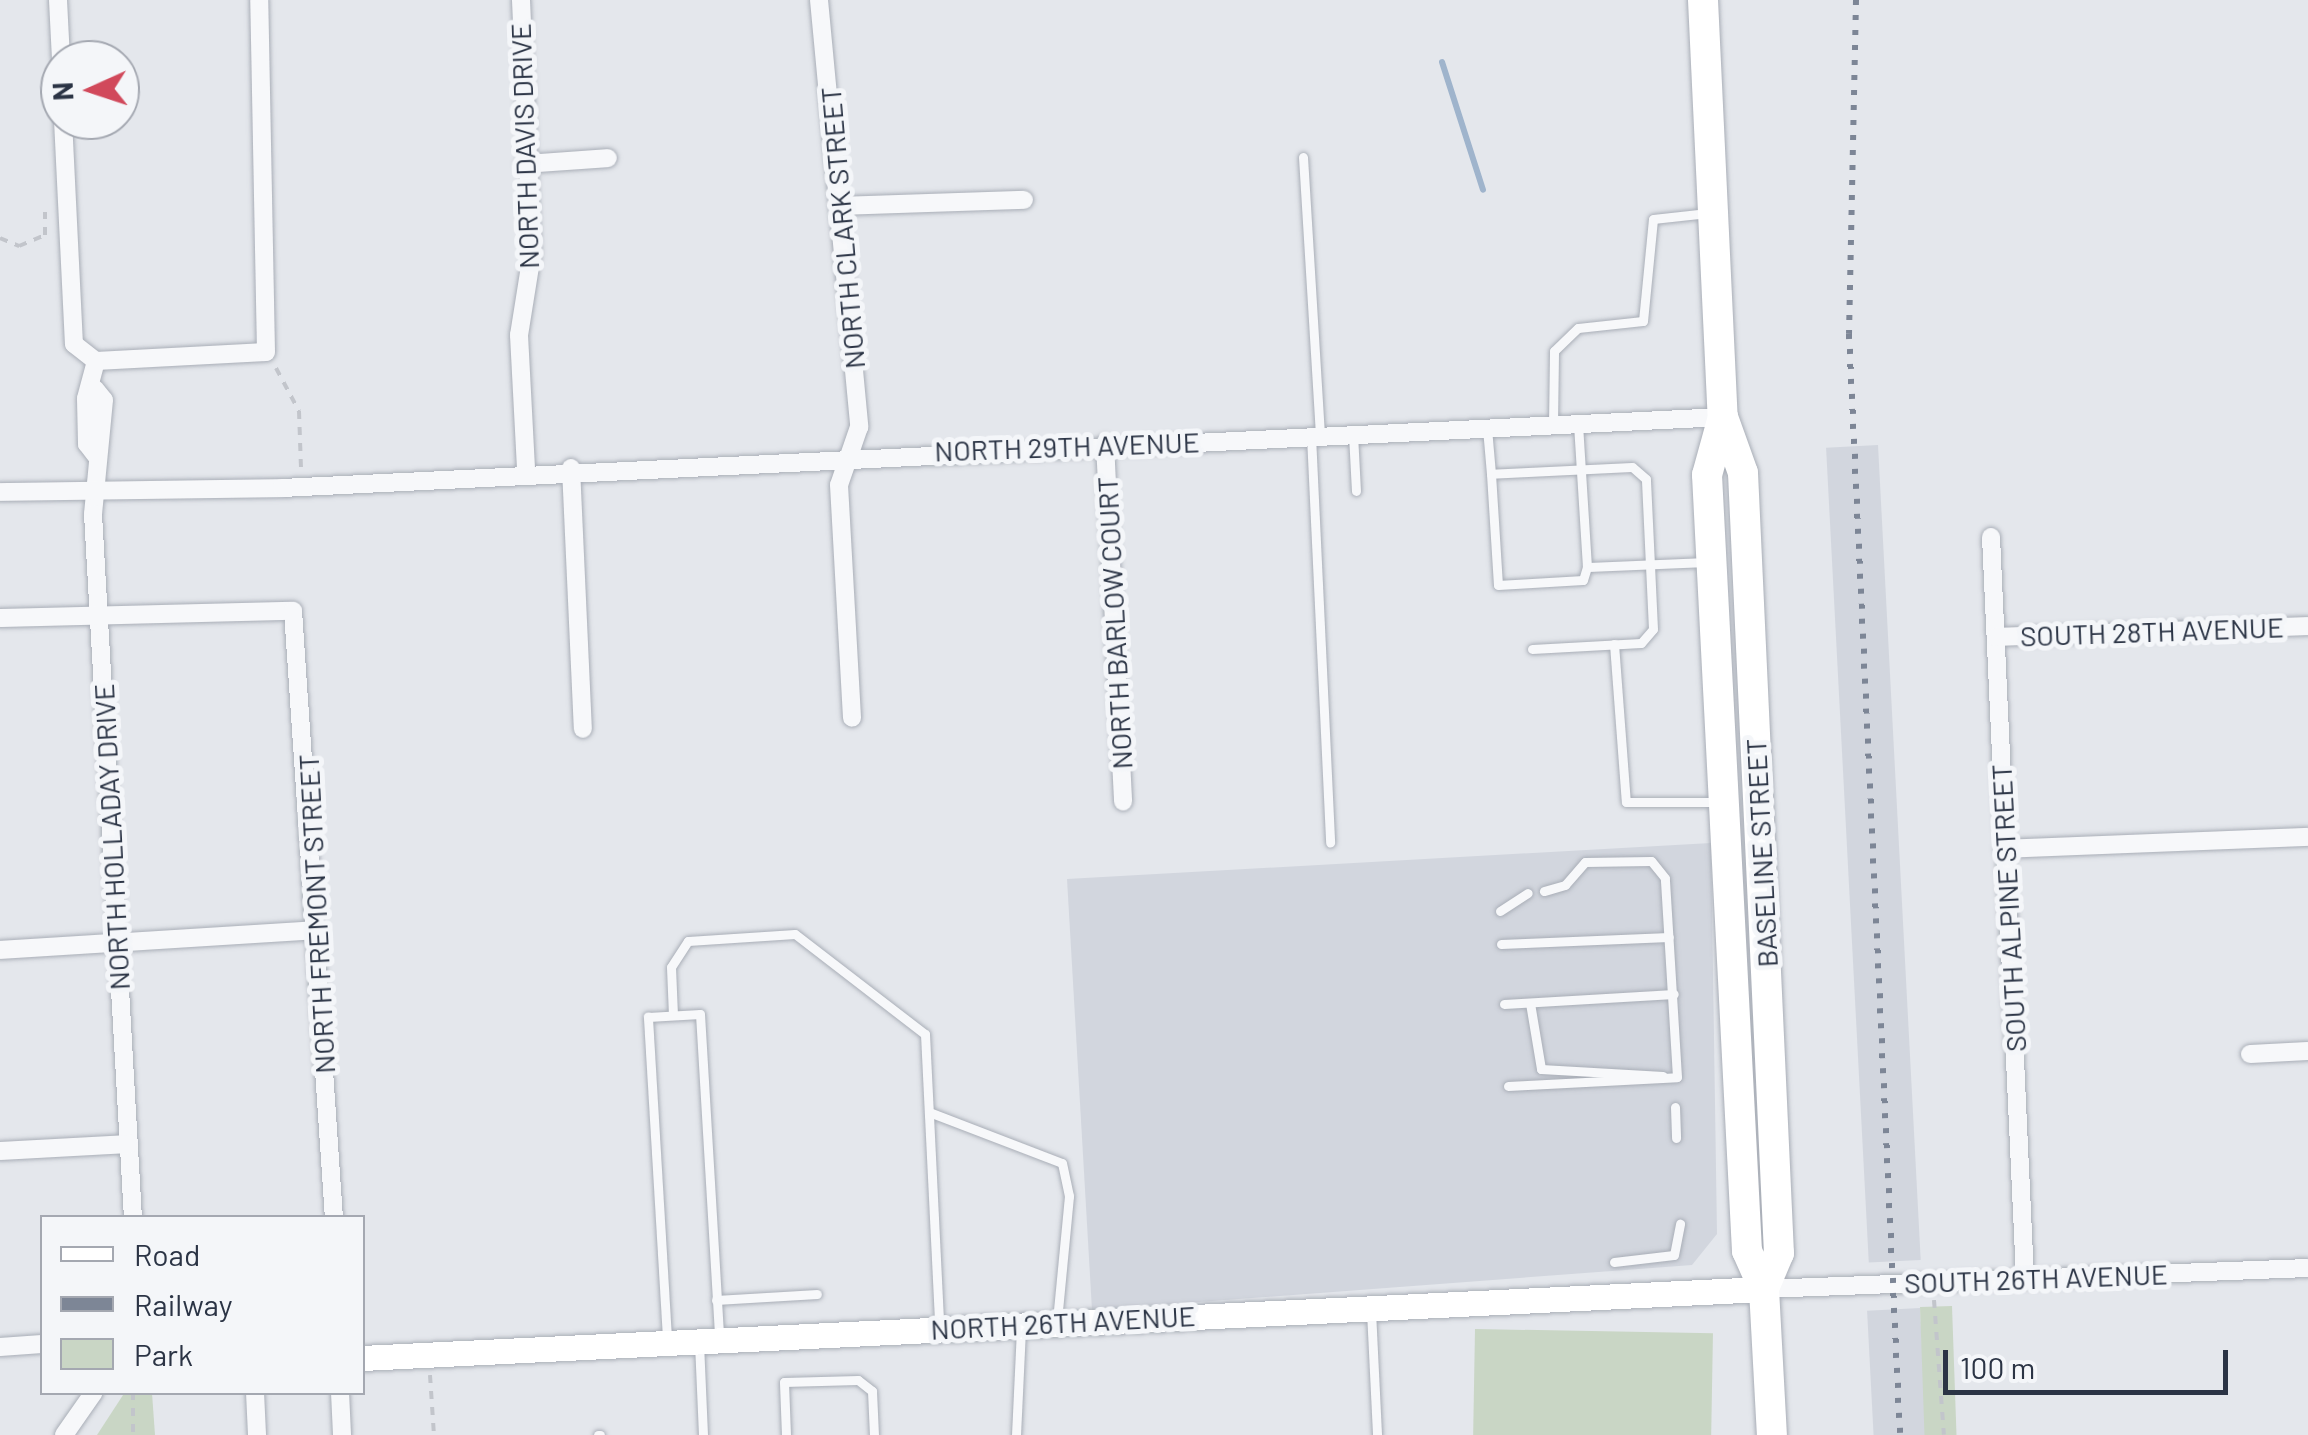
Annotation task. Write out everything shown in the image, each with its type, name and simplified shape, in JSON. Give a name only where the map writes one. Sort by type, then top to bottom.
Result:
[{"type":"highway","name":"BASELINE STREET","points":[[1703,0],[1723,416],[1743,473],[1780,1253],[1764,1289]]},
{"type":"highway","name":"BASELINE STREET","points":[[1723,416],[1707,475],[1711,562],[1747,1251],[1764,1289],[1772,1435]]},
{"type":"street","points":[[58,0],[60,40]]},
{"type":"street","points":[[64,140],[74,344],[96,361],[266,352],[259,0]]},
{"type":"street","name":"NORTH DAVIS DRIVE","points":[[521,0],[526,470]]},
{"type":"street","name":"NORTH CLARK STREET","points":[[819,0],[859,427],[839,485],[852,718]]},
{"type":"street","points":[[525,164],[608,158]]},
{"type":"street","points":[[840,206],[1024,200]]},
{"type":"street","name":"NORTH HOLLADAY DRIVE","points":[[96,361],[95,389],[86,400],[88,444],[98,457],[94,488],[97,614],[133,1215]]},
{"type":"street","name":"NORTH 29TH AVENUE","points":[[0,492],[302,486],[411,475],[1723,416]]},
{"type":"street","name":"NORTH BARLOW COURT","points":[[1104,444],[1123,802]]},
{"type":"street","points":[[571,468],[582,729]]},
{"type":"street","name":"SOUTH ALPINE STREET","points":[[1991,537],[2025,1278]]},
{"type":"street","name":"NORTH FREMONT STREET","points":[[97,614],[293,610],[334,1215]]},
{"type":"street","points":[[0,618],[97,614]]},
{"type":"street","name":"SOUTH 28TH AVENUE","points":[[1996,637],[2308,626]]},
{"type":"street","points":[[2004,848],[2308,837]]},
{"type":"street","points":[[0,950],[317,930]]},
{"type":"street","points":[[2250,1054],[2308,1051]]},
{"type":"street","points":[[0,1151],[129,1144]]},
{"type":"street","name":"SOUTH 26TH AVENUE","points":[[1764,1289],[2308,1268]]},
{"type":"street","name":"NORTH 26TH AVENUE","points":[[365,1358],[1764,1289]]},
{"type":"street","points":[[0,1347],[40,1344]]},
{"type":"street","points":[[64,1435],[92,1395]]},
{"type":"street","points":[[255,1395],[257,1435]]},
{"type":"street","points":[[340,1395],[342,1435]]},
{"type":"lane","points":[[1303,158],[1330,843]]},
{"type":"lane","points":[[1553,425],[1554,351],[1578,328],[1643,320],[1644,240],[1653,218],[1713,212]]},
{"type":"lane","points":[[1488,428],[1498,585],[1583,580],[1587,567],[1578,424]]},
{"type":"lane","points":[[1353,434],[1356,491]]},
{"type":"lane","points":[[1491,474],[1632,466],[1646,479],[1653,629],[1641,643],[1532,650]]},
{"type":"lane","points":[[1587,567],[1711,562]]},
{"type":"lane","points":[[1614,644],[1626,802],[1724,802]]},
{"type":"lane","points":[[1508,1086],[1676,1077],[1665,878],[1651,861],[1585,862],[1565,884],[1544,891]]},
{"type":"lane","points":[[1500,912],[1528,893]]},
{"type":"lane","points":[[673,1016],[671,967],[688,941],[794,934],[925,1034],[939,1328]]},
{"type":"lane","points":[[1502,944],[1668,937]]},
{"type":"lane","points":[[1504,1004],[1674,994]]},
{"type":"lane","points":[[1530,1003],[1541,1068],[1642,1069],[1667,1078]]},
{"type":"lane","points":[[667,1341],[648,1017],[700,1014],[716,1300],[702,1435]]},
{"type":"lane","points":[[1675,1107],[1676,1138]]},
{"type":"lane","points":[[929,1112],[1062,1162],[1070,1196],[1057,1322]]},
{"type":"lane","points":[[1614,1262],[1674,1255],[1680,1224]]},
{"type":"lane","points":[[716,1300],[816,1294]]},
{"type":"lane","points":[[1370,1308],[1376,1435]]},
{"type":"lane","points":[[1016,1435],[1021,1324]]},
{"type":"lane","points":[[786,1435],[784,1382],[858,1380],[872,1391],[874,1435]]},
{"type":"path","points":[[0,238],[19,246],[45,234],[44,212]]},
{"type":"path","points":[[266,352],[299,411],[302,486]]},
{"type":"path","points":[[1933,1282],[1944,1435]]},
{"type":"path","points":[[430,1371],[434,1435]]},
{"type":"path","points":[[133,1395],[133,1435]]},
{"type":"shaded area","points":[[1878,445],[1921,1260],[1869,1263],[1826,448]]},
{"type":"shaded area","points":[[1711,843],[1717,1234],[1692,1265],[1092,1310],[1067,879]]},
{"type":"shaded area","points":[[1920,1308],[1927,1435],[1874,1435],[1867,1311]]},
{"type":"green space","points":[[1952,1306],[1957,1435],[1924,1435],[1920,1307]]},
{"type":"green space","points":[[1475,1329],[1713,1333],[1711,1435],[1473,1435]]},
{"type":"green space","points":[[123,1395],[152,1395],[155,1435],[97,1435]]},
{"type":"waterway","points":[[1442,62],[1483,190]]},
{"type":"railway","points":[[1856,0],[1849,334],[1900,1435]]}]
